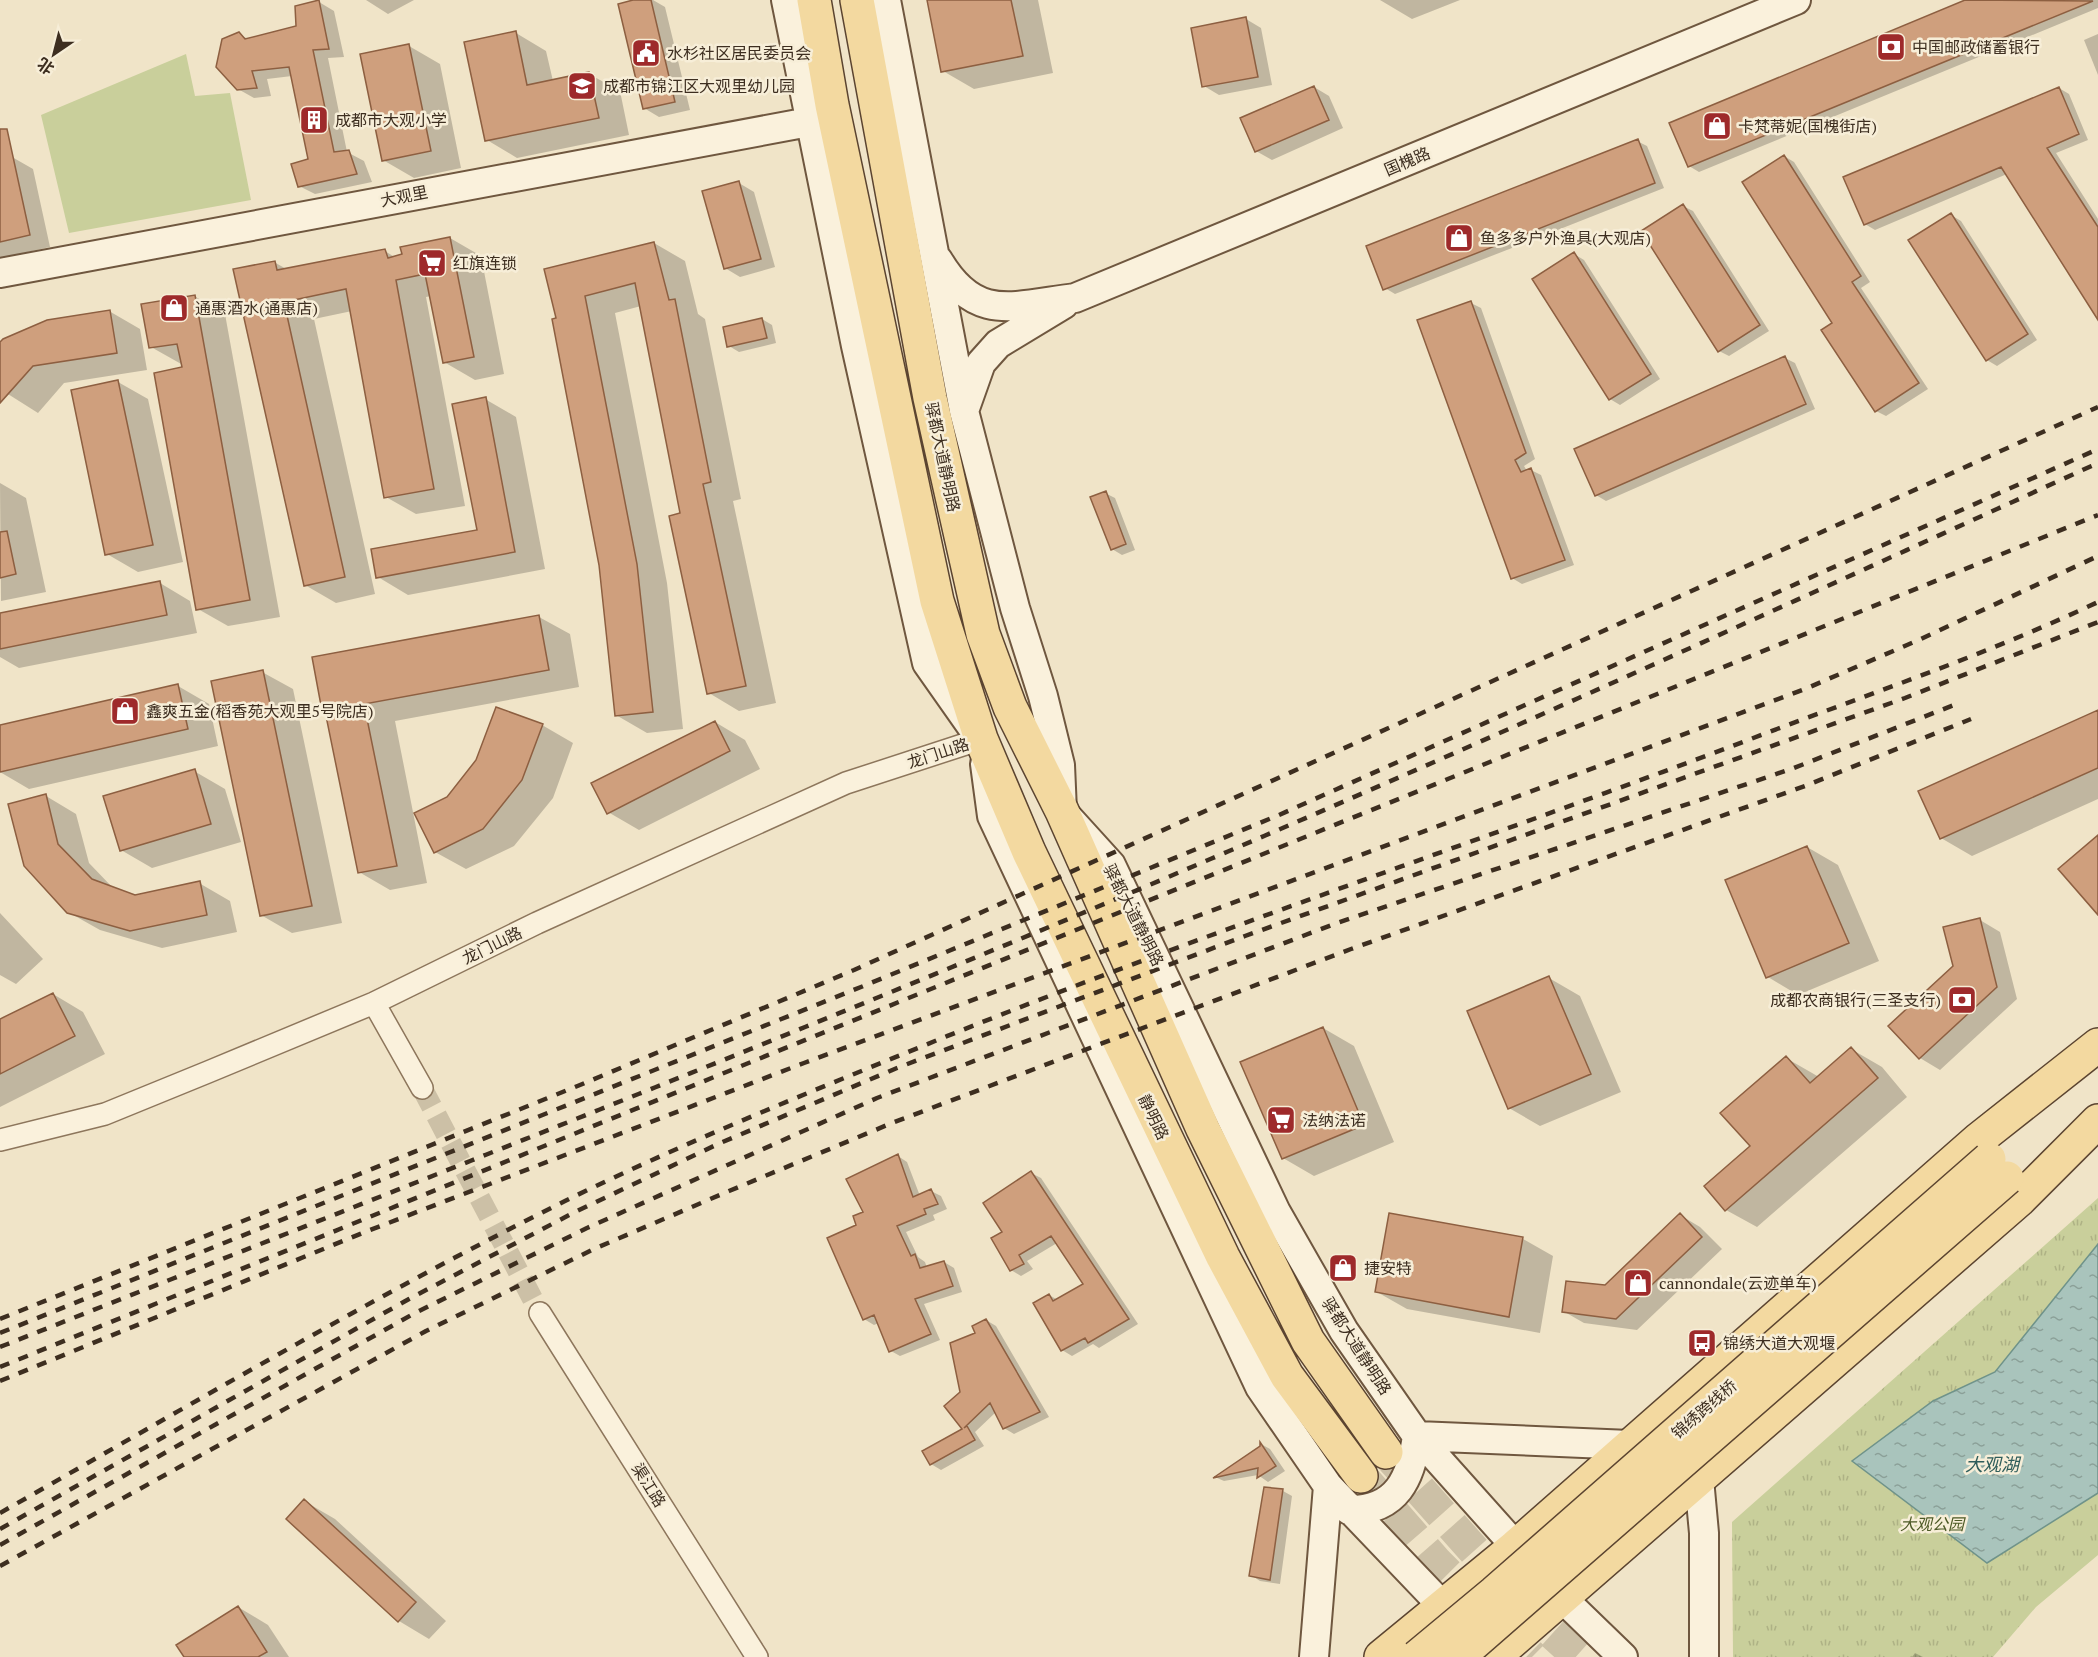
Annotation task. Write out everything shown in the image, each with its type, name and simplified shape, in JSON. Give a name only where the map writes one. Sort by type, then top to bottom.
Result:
[{"type":"main road","points":[[814,0],[832,105],[937,601],[981,739]]},
{"type":"main road","name":"驿都大道静明路","points":[[857,0],[930,398],[983,634],[1010,707],[1062,811]]},
{"type":"main road","name":"静明路","points":[[981,739],[1029,852],[1223,1257],[1287,1376],[1361,1476]]},
{"type":"main road","points":[[1062,811],[1203,1129],[1308,1341],[1386,1452]]},
{"type":"main road","points":[[1381,1657],[1444,1608],[1515,1547],[1979,1139],[2098,1045]]},
{"type":"main road","points":[[1998,1168],[2098,1056]]},
{"type":"main road","points":[[1998,1168],[2098,1102]]},
{"type":"main road","points":[[1492,1657],[2019,1200],[2098,1121]]},
{"type":"main road","name":"锦绣跨线桥","points":[[1417,1657],[1998,1168]]},
{"type":"main road","name":"锦绣跨线桥","points":[[1458,1657],[1998,1168]]},
{"type":"street","points":[[786,0],[809,122],[927,663],[981,739],[992,816],[1260,1387],[1328,1486],[1492,1657]]},
{"type":"street","points":[[886,0],[964,411],[1015,608],[1046,707],[1060,765],[1062,811]]},
{"type":"street","name":"国槐路","points":[[932,250],[950,281],[972,301],[1014,306],[1074,298],[1796,0]]},
{"type":"street","name":"大观里","points":[[0,273],[480,181],[809,122]]},
{"type":"street","points":[[964,411],[981,363],[998,344],[1074,298]]},
{"type":"street","name":"龙门山路","points":[[0,1140],[105,1114],[374,1003],[537,923],[846,783],[981,739]]},
{"type":"street","name":"驿都大道静明路","points":[[1062,811],[1111,865],[1276,1212],[1344,1331],[1417,1436],[1515,1547],[1623,1657]]},
{"type":"street","points":[[374,1003],[422,1088]]},
{"type":"street","name":"渠江路","points":[[540,1312],[757,1657]]},
{"type":"street","points":[[1349,1510],[1367,1510],[1393,1496],[1413,1464],[1417,1436],[1630,1445]]},
{"type":"street","points":[[1700,1479],[1704,1533],[1704,1657]]},
{"type":"street","points":[[1314,1657],[1328,1486]]},
{"type":"green space","points":[[186,54],[195,96],[230,93],[251,200],[69,233],[41,115]]},
{"type":"green space","name":"大观公园","points":[[2098,1198],[2098,1555],[2036,1607],[1993,1657],[1733,1657],[1732,1522]]},
{"type":"water","name":"大观湖","points":[[2098,1244],[2098,1493],[1987,1563],[1852,1461],[1933,1401],[1995,1372]]},
{"type":"building","name":"成都市大观小学","points":[[319,0],[329,49],[313,50],[334,152],[349,150],[357,174],[298,187],[291,164],[308,159],[289,67],[252,71],[257,88],[237,90],[216,67],[222,39],[239,32],[245,39],[296,26],[295,6]]},
{"type":"building","name":"水杉社区居民委员会","points":[[633,0],[651,0],[675,102],[643,109],[618,4]]},
{"type":"building","points":[[927,0],[1011,0],[1023,56],[941,72]]},
{"type":"building","points":[[1965,0],[2093,1],[1688,167],[1669,123]]},
{"type":"building","points":[[1246,17],[1258,77],[1202,87],[1191,28]]},
{"type":"building","points":[[516,31],[527,85],[589,72],[599,118],[485,141],[464,42]]},
{"type":"building","points":[[409,44],[431,151],[382,161],[360,54]]},
{"type":"building","points":[[1314,86],[1329,120],[1255,152],[1240,118]]},
{"type":"building","points":[[2059,87],[2079,134],[2047,148],[2098,227],[2098,320],[2001,167],[1864,225],[1843,177]]},
{"type":"building","points":[[0,129],[7,129],[30,235],[0,242]]},
{"type":"building","points":[[1638,139],[1655,183],[1383,290],[1366,246]]},
{"type":"building","points":[[1784,155],[1861,276],[1852,282],[1919,383],[1875,412],[1821,330],[1832,323],[1742,182]]},
{"type":"building","points":[[739,181],[761,259],[724,269],[702,191]]},
{"type":"building","points":[[1683,204],[1760,325],[1718,352],[1641,231]]},
{"type":"building","points":[[1951,213],[2028,334],[1986,361],[1908,240]]},
{"type":"building","points":[[450,237],[474,357],[443,363],[425,274],[396,280],[434,489],[384,498],[346,289],[284,302],[345,577],[304,586],[233,269],[275,261],[277,270],[385,249],[388,258],[402,254],[400,247]]},
{"type":"building","points":[[654,242],[669,300],[675,299],[711,482],[703,484],[746,686],[707,694],[669,516],[680,513],[635,283],[585,296],[637,564],[653,712],[615,716],[599,565],[552,319],[556,318],[544,269]]},
{"type":"building","points":[[1574,252],[1651,374],[1609,400],[1532,279]]},
{"type":"building","points":[[195,295],[250,600],[196,610],[154,373],[182,367],[177,344],[149,348],[141,304]]},
{"type":"building","points":[[1471,301],[1526,453],[1515,460],[1521,472],[1531,468],[1565,560],[1511,579],[1417,320]]},
{"type":"building","points":[[110,310],[117,353],[33,366],[0,403],[0,342],[3,339],[47,320]]},
{"type":"building","points":[[762,318],[767,338],[727,347],[723,327]]},
{"type":"building","points":[[1785,356],[1806,404],[1595,496],[1574,449]]},
{"type":"building","points":[[118,380],[153,545],[105,555],[71,390]]},
{"type":"building","points":[[486,397],[515,552],[376,578],[371,549],[477,530],[452,404]]},
{"type":"building","points":[[1106,491],[1126,544],[1111,550],[1090,497]]},
{"type":"building","points":[[7,531],[16,574],[0,578],[0,532]]},
{"type":"building","points":[[160,581],[167,615],[0,649],[0,613]]},
{"type":"building","points":[[539,615],[549,670],[364,704],[397,866],[358,873],[312,657]]},
{"type":"building","points":[[263,670],[312,906],[260,916],[211,681]]},
{"type":"building","points":[[178,684],[188,729],[0,772],[0,725]]},
{"type":"building","points":[[496,707],[543,724],[522,780],[483,829],[434,853],[414,813],[447,797],[476,760]]},
{"type":"building","points":[[2098,710],[2098,768],[1940,839],[1918,791]]},
{"type":"building","points":[[715,721],[730,751],[607,814],[591,783]]},
{"type":"building","points":[[195,769],[211,824],[120,851],[103,796]]},
{"type":"building","points":[[46,794],[58,844],[92,879],[135,895],[200,881],[207,915],[130,931],[67,913],[24,866],[8,804]]},
{"type":"building","points":[[2098,835],[2098,915],[2058,869]]},
{"type":"building","points":[[1807,846],[1849,943],[1766,978],[1725,880]]},
{"type":"building","points":[[1980,918],[1997,987],[1919,1059],[1888,1026],[1953,966],[1943,927]]},
{"type":"building","points":[[1549,976],[1591,1074],[1508,1109],[1467,1011]]},
{"type":"building","points":[[53,993],[75,1036],[0,1074],[0,1019]]},
{"type":"building","points":[[1323,1027],[1364,1125],[1282,1159],[1240,1062]]},
{"type":"building","points":[[1851,1047],[1878,1078],[1725,1211],[1704,1186],[1750,1146],[1720,1113],[1786,1056],[1810,1083]]},
{"type":"building","points":[[898,1154],[913,1197],[931,1189],[938,1204],[924,1209],[926,1214],[897,1226],[911,1256],[915,1254],[920,1268],[944,1261],[953,1286],[915,1299],[931,1334],[889,1352],[874,1315],[863,1320],[827,1238],[856,1225],[853,1216],[863,1212],[846,1179]]},
{"type":"building","points":[[1031,1171],[1129,1319],[1088,1343],[1085,1338],[1061,1351],[1033,1303],[1049,1294],[1053,1301],[1083,1284],[1051,1236],[1019,1255],[1024,1264],[1010,1271],[991,1238],[1002,1232],[983,1203]]},
{"type":"building","points":[[1389,1213],[1523,1237],[1509,1317],[1375,1292]]},
{"type":"building","points":[[1680,1213],[1702,1237],[1616,1319],[1562,1312],[1566,1281],[1605,1285]]},
{"type":"building","points":[[986,1319],[1040,1412],[1003,1429],[990,1403],[964,1428],[967,1426],[975,1440],[930,1465],[922,1451],[962,1429],[944,1406],[960,1392],[950,1343],[975,1333],[972,1326]]},
{"type":"building","points":[[1260,1442],[1276,1466],[1257,1478],[1258,1468],[1213,1478],[1260,1446]]},
{"type":"building","points":[[1264,1487],[1283,1489],[1270,1580],[1249,1576]]},
{"type":"building","points":[[304,1499],[416,1602],[398,1622],[286,1519]]},
{"type":"building","points":[[238,1606],[267,1652],[258,1657],[184,1657],[176,1645]]},
{"type":"tunnel","points":[[422,1088],[540,1313]]},
{"type":"tunnel","points":[[1387,1453],[1530,1613],[1579,1657]]},
{"type":"tunnel","points":[[1361,1476],[1437,1563],[1532,1657]]},
{"type":"railway","points":[[0,1319],[580,1085],[854,970],[2098,407]]},
{"type":"railway","points":[[0,1333],[861,987],[1279,815],[2098,449]]},
{"type":"railway","points":[[0,1347],[718,1062],[1147,886],[1505,731],[2098,463]]},
{"type":"railway","points":[[0,1367],[2098,515]]},
{"type":"railway","points":[[0,1381],[365,1232],[804,1063],[1805,689],[1921,639],[2098,556]]},
{"type":"railway","points":[[0,1513],[280,1353],[422,1275],[565,1201],[702,1138],[841,1079],[1039,1000],[1249,921],[1672,769],[1979,653],[2098,602]]},
{"type":"railway","points":[[0,1529],[409,1299],[575,1212],[718,1144],[897,1068],[1245,936],[1905,698],[2098,622]]},
{"type":"railway","points":[[0,1545],[415,1313],[587,1228],[877,1098],[1337,923],[1794,768],[1959,703]]},
{"type":"railway","points":[[0,1566],[426,1331],[594,1249],[892,1123],[1351,949],[1805,786],[1971,719]]},
{"type":"place","name":"中国邮政储蓄银行","points":[[1891,47]]},
{"type":"place","name":"水杉社区居民委员会","points":[[646,53]]},
{"type":"place","name":"成都市锦江区大观里幼儿园","points":[[582,86]]},
{"type":"place","name":"成都市大观小学","points":[[314,120]]},
{"type":"place","name":"卡梵蒂妮(国槐街店)","points":[[1717,126]]},
{"type":"place","name":"鱼多多户外渔具(大观店)","points":[[1459,238]]},
{"type":"place","name":"红旗连锁","points":[[432,263]]},
{"type":"place","name":"通惠酒水(通惠店)","points":[[174,308]]},
{"type":"place","name":"鑫爽五金(稻香苑大观里5号院店)","points":[[125,711]]},
{"type":"place","name":"成都农商银行(三圣支行)","points":[[1962,1000]]},
{"type":"place","name":"法纳法诺","points":[[1281,1120]]},
{"type":"place","name":"捷安特","points":[[1343,1268]]},
{"type":"place","name":"cannondale(云迹单车)","points":[[1638,1283]]},
{"type":"place","name":"锦绣大道大观堰","points":[[1702,1343]]}]
